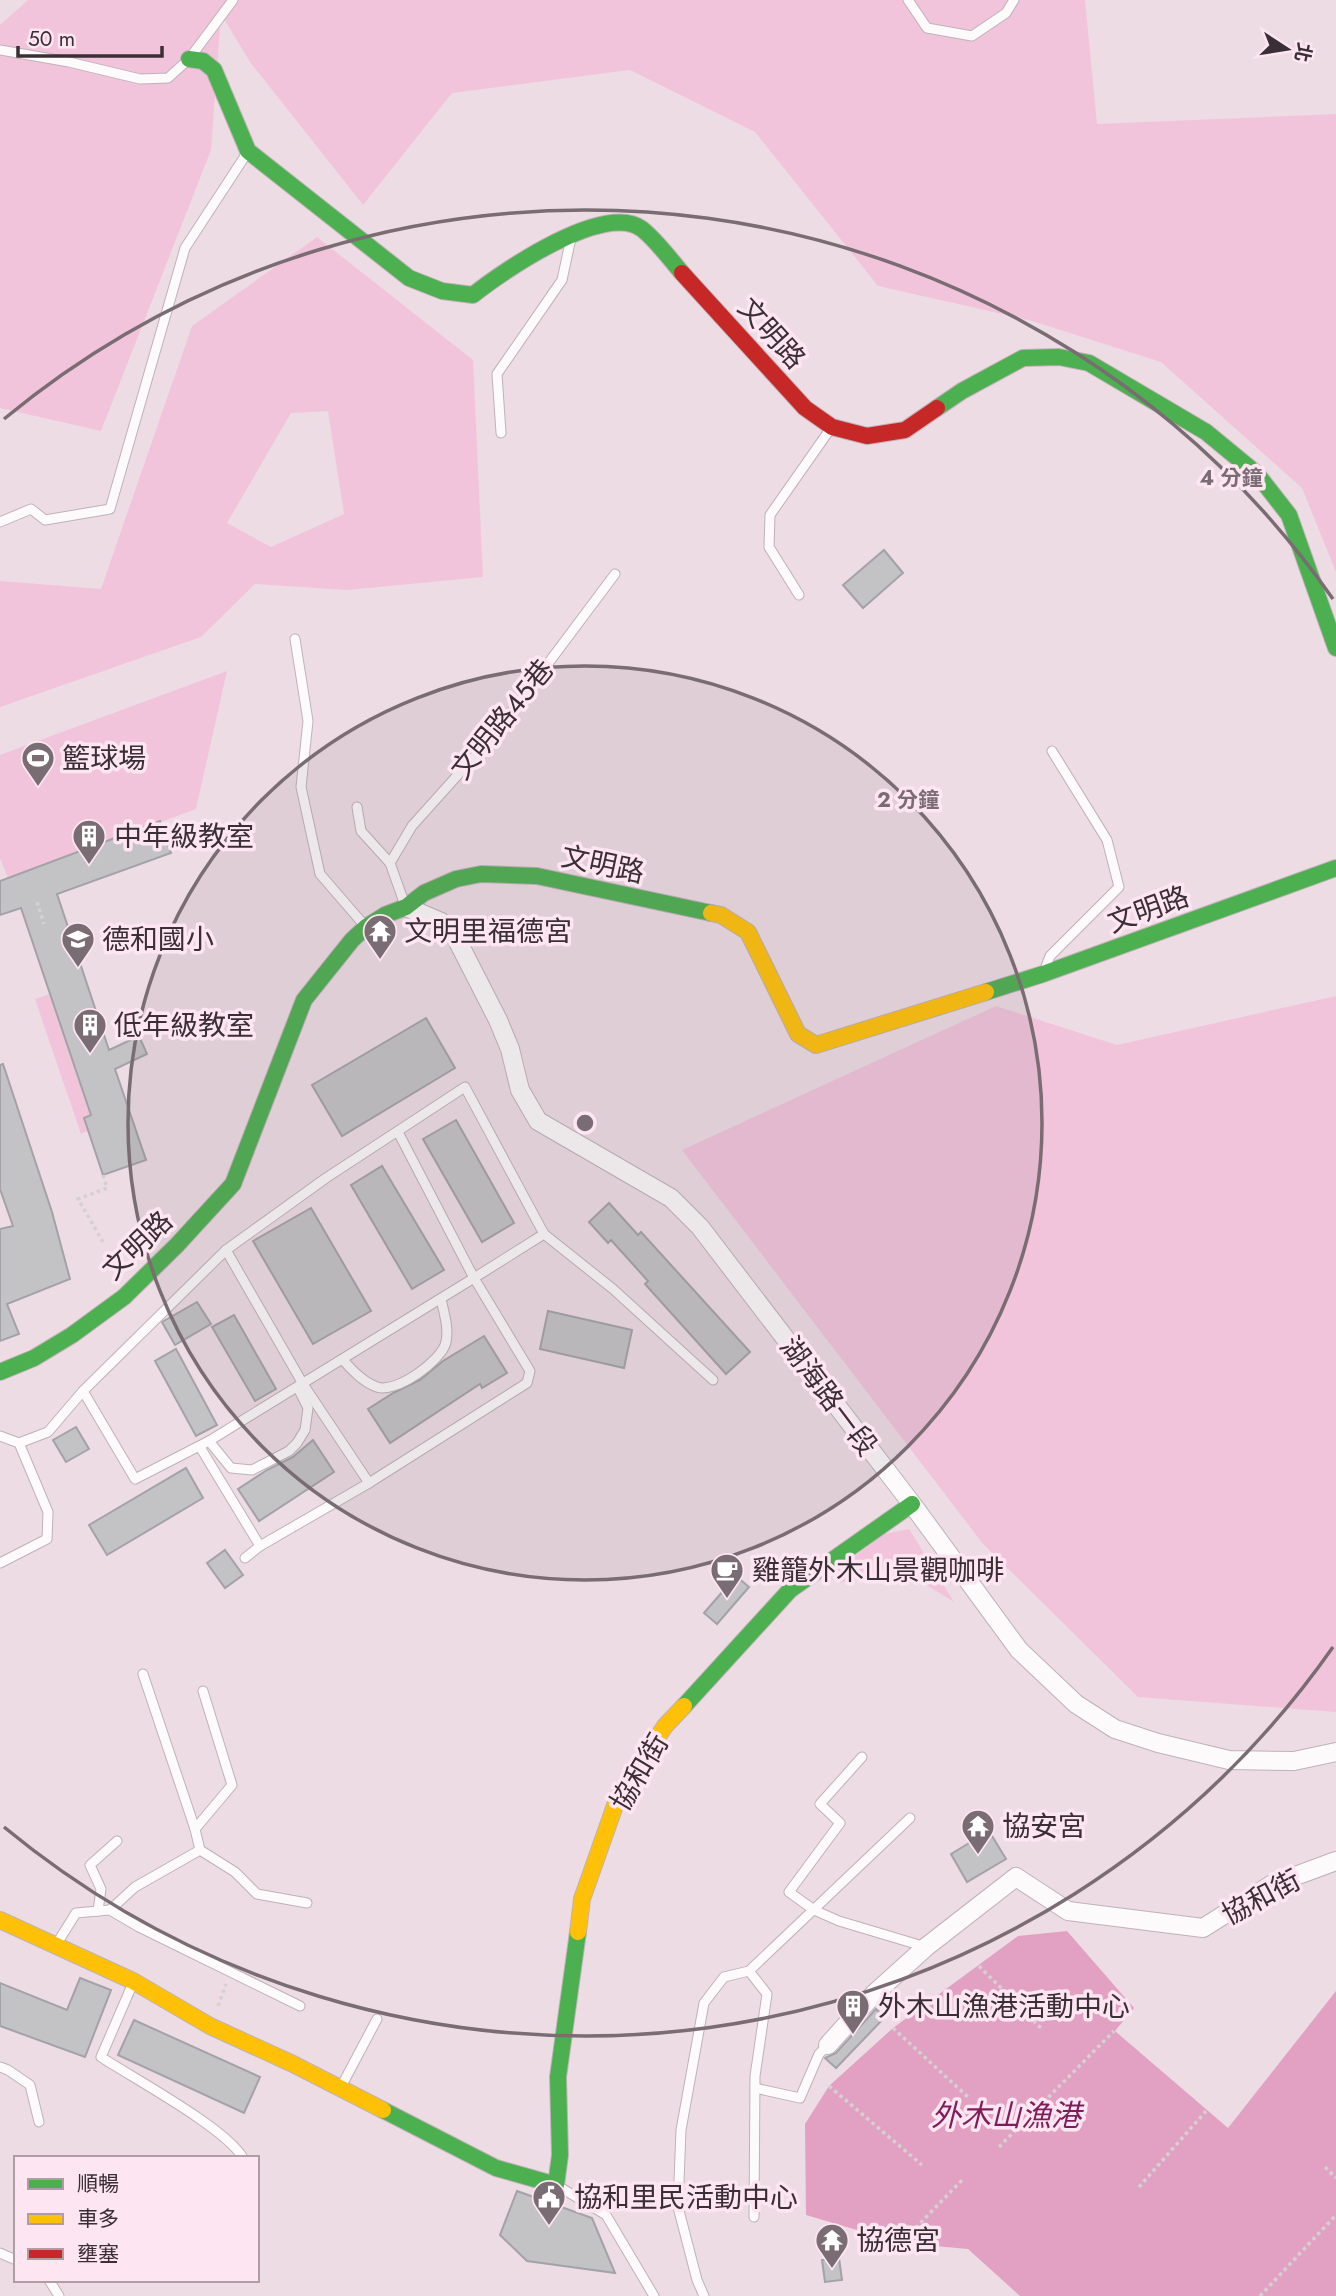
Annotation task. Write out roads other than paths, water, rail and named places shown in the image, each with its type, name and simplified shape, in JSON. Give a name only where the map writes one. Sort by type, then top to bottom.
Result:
[{"type":"street","name":"文明路","points":[[189,59],[203,61],[214,70],[248,151],[409,278],[442,292],[473,295],[489,280],[572,233],[593,225],[620,222],[642,228],[805,408],[832,427],[867,436],[905,430],[962,391],[1023,358],[1059,357],[1089,363],[1206,432],[1257,474],[1289,515],[1336,648]]},
{"type":"street","name":"文明路","points":[[0,1372],[34,1358],[124,1297],[177,1245],[233,1184],[304,1000],[352,940],[366,927],[385,915],[406,907],[425,893],[456,879],[481,874],[537,876],[721,915],[748,932],[798,1034],[816,1045],[1043,974],[1336,868]]},
{"type":"street","name":"湖海路一段","points":[[406,907],[441,922],[454,934],[498,1020],[510,1049],[520,1090],[538,1121],[671,1198],[700,1227],[912,1504],[1019,1650],[1076,1704],[1115,1729],[1158,1743],[1229,1760],[1294,1761],[1336,1752]]},
{"type":"street","name":"協和街","points":[[556,2185],[560,2155],[558,2077],[582,1899],[618,1797],[665,1726],[790,1590],[912,1504]]},
{"type":"street","name":"協和街","points":[[828,2045],[874,1994],[926,1947],[1016,1877],[1068,1911],[1203,1928],[1271,1885],[1336,1861]]},
{"type":"street","points":[[0,1920],[133,1981],[210,2026],[496,2168],[556,2185]]},
{"type":"lane","points":[[0,50],[69,62],[140,79],[169,78],[189,59],[233,0]]},
{"type":"lane","points":[[908,0],[927,28],[972,36],[1006,13],[1014,0]]},
{"type":"lane","points":[[0,522],[31,509],[46,520],[110,509],[185,247],[248,151]]},
{"type":"lane","points":[[501,433],[497,374],[562,280],[572,233]]},
{"type":"lane","points":[[799,595],[769,547],[770,515],[832,427]]},
{"type":"lane","name":"文明路45巷","points":[[390,863],[412,826],[499,729],[615,574]]},
{"type":"lane","points":[[295,639],[308,721],[301,787],[320,874],[366,927]]},
{"type":"lane","points":[[1043,974],[1050,956],[1119,887],[1107,840],[1052,751]]},
{"type":"lane","points":[[357,807],[361,831],[390,863],[406,907]]},
{"type":"lane","points":[[0,1436],[19,1443],[48,1432],[83,1391],[226,1250],[326,1178],[465,1087],[544,1234],[612,1289],[713,1380]]},
{"type":"lane","points":[[245,1558],[260,1546],[369,1483],[527,1383],[530,1371],[474,1278],[398,1132]]},
{"type":"lane","points":[[83,1391],[135,1479],[200,1447],[544,1234]]},
{"type":"lane","points":[[226,1250],[301,1386],[369,1483]]},
{"type":"lane","points":[[343,1360],[359,1377],[378,1388],[389,1389],[414,1376],[436,1360],[446,1344],[447,1321],[441,1299]]},
{"type":"lane","points":[[209,1441],[231,1468],[252,1470],[289,1451],[301,1436],[306,1419],[308,1408],[301,1386]]},
{"type":"lane","points":[[0,1563],[47,1539],[48,1511],[19,1443]]},
{"type":"lane","points":[[200,1447],[260,1546]]},
{"type":"lane","points":[[143,1674],[200,1850],[235,1872],[257,1894],[307,1903]]},
{"type":"lane","points":[[195,1829],[232,1785],[204,1691]]},
{"type":"lane","points":[[862,1756],[820,1804],[839,1824],[789,1892],[814,1910],[839,1921],[926,1947]]},
{"type":"lane","points":[[704,2296],[697,2280],[678,2207],[681,2130],[704,2003],[724,1977],[749,1971],[910,1818]]},
{"type":"lane","points":[[98,1911],[101,1889],[90,1865],[117,1841]]},
{"type":"lane","points":[[110,1910],[135,1887],[200,1850]]},
{"type":"lane","points":[[55,1946],[76,1913],[110,1910],[300,2006]]},
{"type":"lane","points":[[749,1971],[767,1994],[755,2088],[754,2217]]},
{"type":"lane","points":[[133,1981],[101,2057],[199,2119],[237,2148],[242,2156]]},
{"type":"lane","points":[[341,2089],[377,2018]]},
{"type":"lane","points":[[755,2088],[800,2098],[819,2054],[828,2045]]},
{"type":"lane","points":[[0,2067],[30,2085],[39,2122]]},
{"type":"lane","points":[[556,2185],[606,2215],[654,2296]]},
{"type":"water","name":"外木山漁港","points":[[1067,1931],[1134,2008],[1115,2031],[1228,2128],[1336,1991],[1336,2296],[1020,2296],[968,2249],[901,2243],[806,2215],[805,2124],[829,2086],[893,2028],[1018,1936]]},
{"type":"place","name":"籃球場","points":[[38,788]]},
{"type":"place","name":"中年級教室","points":[[89,866]]},
{"type":"place","name":"文明里福德宮","points":[[380,961]]},
{"type":"place","name":"德和國小","points":[[78,969]]},
{"type":"place","name":"低年級教室","points":[[90,1055]]},
{"type":"place","name":"雞籠外木山景觀咖啡","points":[[727,1600]]},
{"type":"place","name":"協安宮","points":[[978,1856]]},
{"type":"place","name":"外木山漁港活動中心","points":[[853,2036]]},
{"type":"place","name":"協和里民活動中心","points":[[549,2227]]},
{"type":"place","name":"協德宮","points":[[832,2270]]}]
